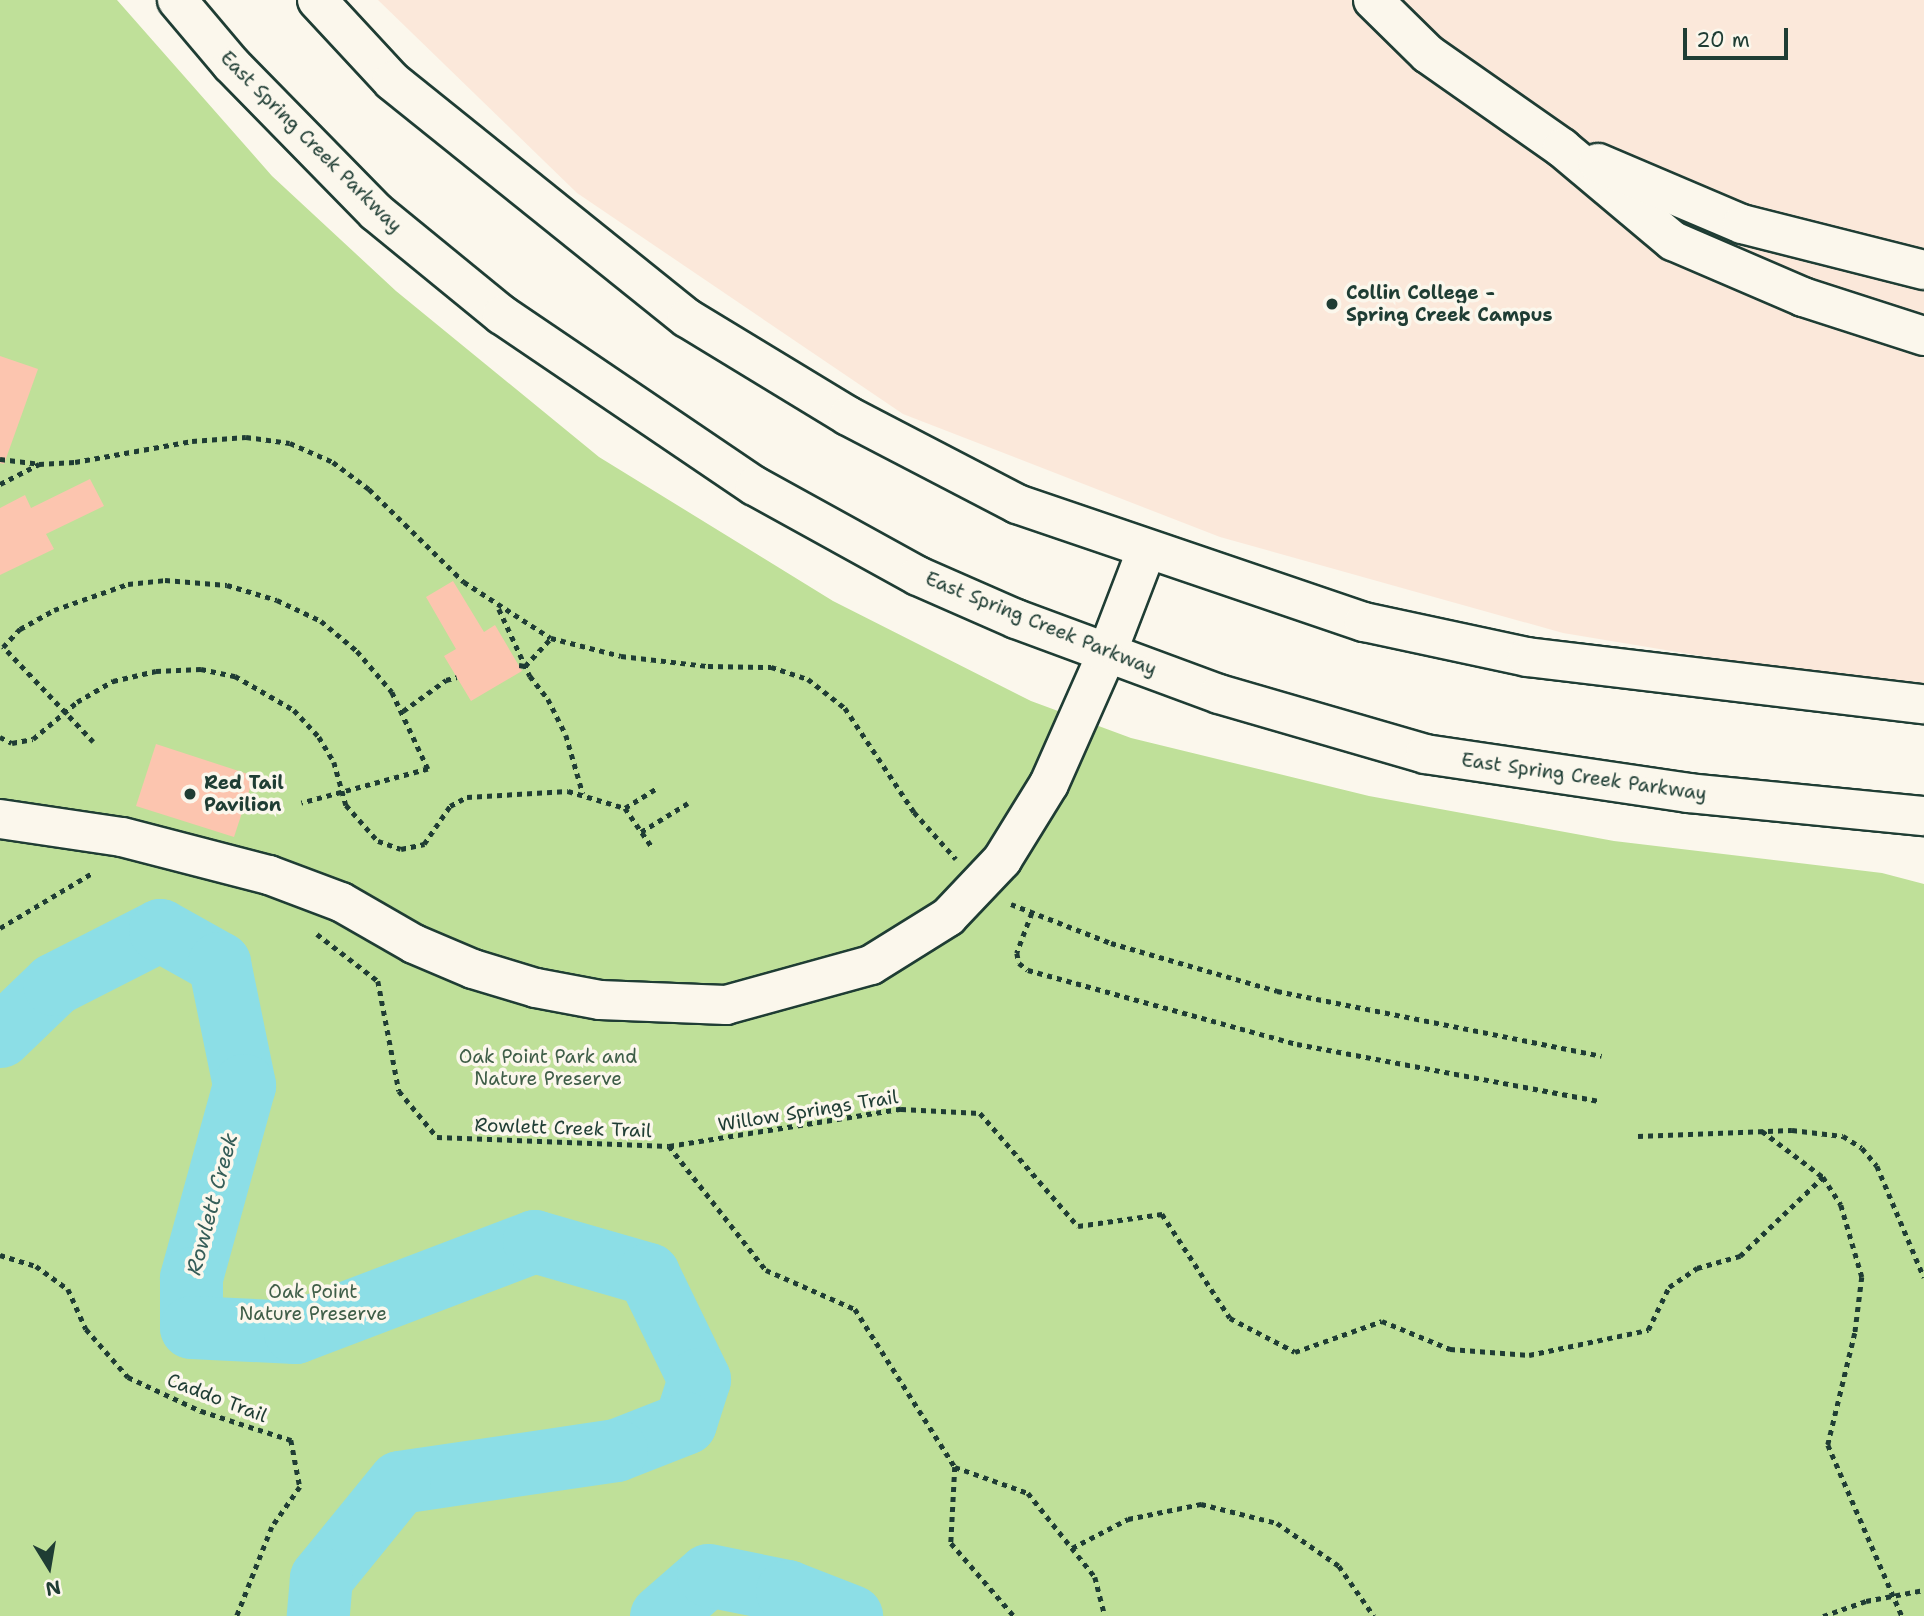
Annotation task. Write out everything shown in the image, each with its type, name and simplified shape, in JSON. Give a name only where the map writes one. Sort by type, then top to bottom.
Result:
[{"type":"main road","name":"East Spring Creek Parkway","points":[[177,0],[231,64],[376,212],[502,316],[754,486],[918,576],[1107,653],[1219,694],[1425,754],[1688,793],[1924,816]]},
{"type":"main road","points":[[317,0],[392,81],[687,318],[848,416],[1005,498],[1336,616],[1527,657],[1924,704]]},
{"type":"main road","points":[[1373,0],[1428,54],[1562,148],[1673,241],[1803,297],[1924,336]]},
{"type":"main road","points":[[1562,148],[1742,224],[1924,270]]},
{"type":"main road","points":[[0,819],[134,839],[269,875],[341,902],[414,944],[461,964],[536,988],[600,1000],[726,1005],[871,965],[948,917],[1002,860],[1043,794],[1107,653],[1147,549]]},
{"type":"path","points":[[0,459],[39,464],[192,440],[246,436],[290,443],[333,462],[360,482],[436,558],[498,608],[522,666],[566,735],[583,794]]},
{"type":"path","points":[[0,484],[39,464]]},
{"type":"path","points":[[93,742],[3,647],[20,629],[54,610],[128,584],[165,580],[227,585],[277,600],[321,621],[357,652],[403,711],[428,769],[302,803]]},
{"type":"path","points":[[522,666],[551,638]]},
{"type":"path","points":[[0,737],[12,743],[33,739],[113,681],[156,671],[201,669],[235,676],[268,691],[319,737],[334,762],[343,793],[360,825],[378,841],[401,849],[424,844],[450,806],[467,797],[583,794],[625,808],[652,847]]},
{"type":"path","points":[[403,711],[446,680],[457,677]]},
{"type":"path","points":[[625,808],[657,788]]},
{"type":"path","points":[[641,832],[688,803]]},
{"type":"path","points":[[0,928],[107,865]]},
{"type":"path","points":[[1032,913],[1017,953],[1019,963],[1028,970],[1297,1044],[1598,1101]]},
{"type":"path","name":"Rowlett Creek Trail","points":[[312,930],[378,981],[399,1091],[437,1138],[669,1146],[766,1270],[855,1309],[955,1467]]},
{"type":"path","name":"Willow Springs Trail","points":[[669,1146],[901,1109],[980,1113],[1078,1226],[1162,1214],[1230,1318],[1295,1352],[1382,1321],[1450,1349],[1529,1354],[1648,1330],[1669,1287],[1697,1268],[1740,1256],[1823,1177]]},
{"type":"path","points":[[1638,1136],[1819,1130],[1843,1136],[1862,1148],[1889,1187],[1924,1277]]},
{"type":"path","points":[[1761,1131],[1823,1177],[1841,1205],[1862,1277],[1855,1333],[1828,1445],[1896,1594],[1902,1616]]},
{"type":"path","name":"Caddo Trail","points":[[0,1255],[36,1266],[68,1289],[86,1329],[128,1377],[201,1411],[290,1440],[300,1487],[272,1527],[237,1616]]},
{"type":"path","points":[[1014,1616],[951,1543],[955,1467],[1028,1493],[1095,1577],[1105,1616]]},
{"type":"path","points":[[1072,1548],[1128,1519],[1201,1504],[1277,1523],[1339,1566],[1374,1616]]},
{"type":"path","points":[[1823,1616],[1896,1594],[1924,1590]]},
{"type":"shaded area","name":"Collin College - Spring Creek Campus","points":[[378,0],[1924,0],[1924,693],[1563,633],[1220,537],[903,414],[577,193]]},
{"type":"green space","name":"Oak Point Park and Nature Preserve","points":[[0,0],[117,0],[272,176],[396,291],[599,457],[833,601],[1031,701],[1131,738],[1369,796],[1614,841],[1882,873],[1924,884],[1924,1616],[0,1616]]},
{"type":"building","points":[[0,356],[38,369],[4,464],[0,463]]},
{"type":"building","points":[[90,479],[104,506],[46,534],[54,549],[0,575],[0,508],[25,495],[31,508]]},
{"type":"building","points":[[453,581],[484,632],[495,625],[522,671],[471,701],[444,656],[456,649],[426,597]]},
{"type":"building","points":[[156,744],[254,776],[234,837],[136,806]]},
{"type":"waterway","name":"Rowlett Creek","points":[[0,1036],[54,984],[160,930],[219,963],[244,1085],[191,1278],[191,1327],[295,1332],[534,1241],[648,1274],[699,1379],[685,1423],[616,1450],[399,1482],[321,1578],[318,1616]]},
{"type":"waterway","name":"Rowlett Creek","points":[[661,1616],[708,1575],[787,1591],[851,1616]]},
{"type":"place","name":"Collin College - Spring Creek Campus","points":[[1332,304]]},
{"type":"place","name":"Red Tail Pavilion","points":[[190,794]]},
{"type":"park label","name":"Oak Point Nature Preserve","points":[[313,1303]]}]
